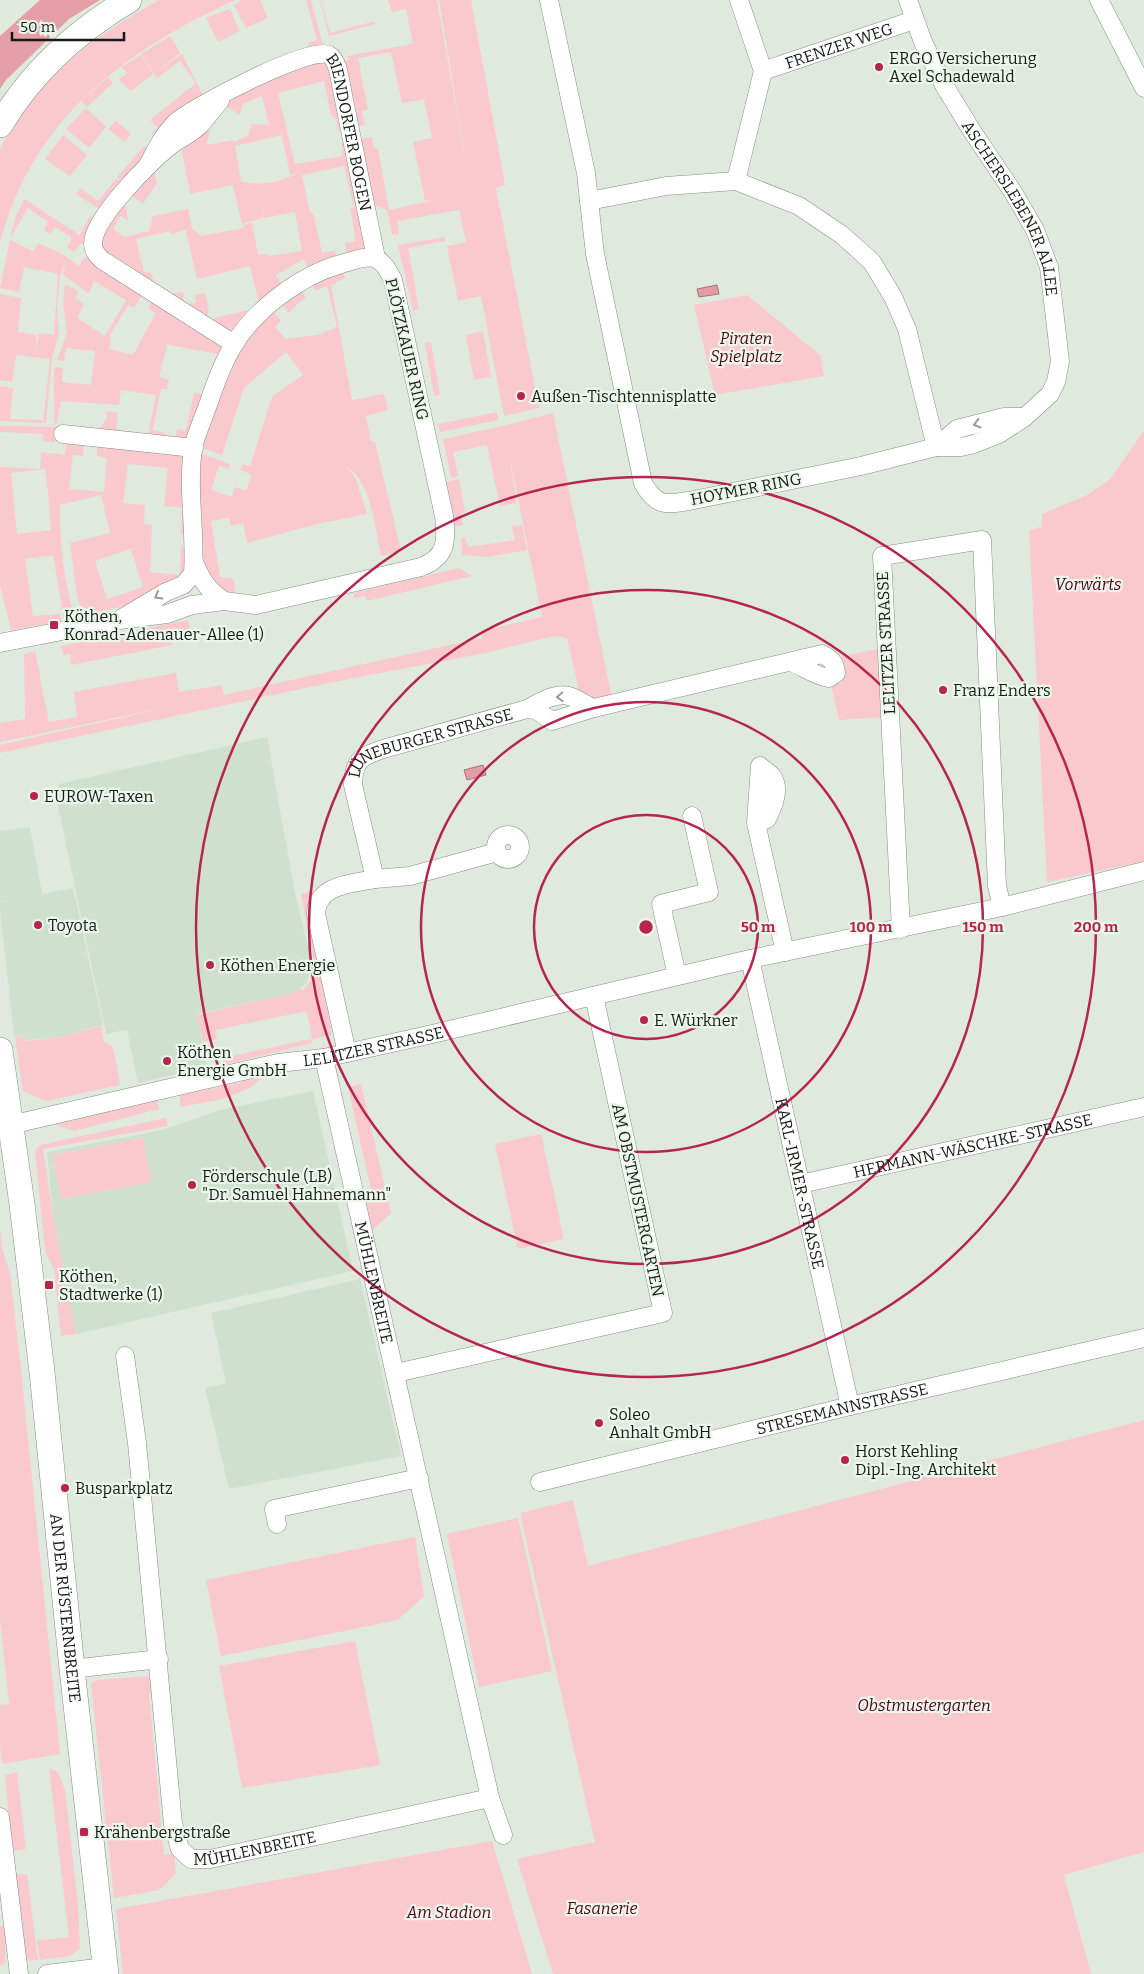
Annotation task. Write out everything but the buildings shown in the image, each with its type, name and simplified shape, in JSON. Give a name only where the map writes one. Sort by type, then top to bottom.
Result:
[{"type":"main road","points":[[0,125],[29,84],[56,54],[85,30],[129,0]]},
{"type":"main road","name":"AN DER RÜSTERNBREITE","points":[[0,1050],[42,1372],[72,1669],[106,1971]]},
{"type":"street","points":[[549,0],[586,174],[589,201],[666,186],[736,181],[799,206],[842,236],[872,262],[893,297],[907,329],[936,447]]},
{"type":"street","points":[[736,181],[763,71],[739,0]]},
{"type":"street","name":"ASCHERSLEBENER ALLEE","points":[[908,0],[923,42],[944,85],[1013,192],[1035,230],[1049,267],[1060,362],[1056,382],[1050,394],[1025,417],[1004,417],[957,430],[936,447]]},
{"type":"street","points":[[1099,0],[1144,88]]},
{"type":"street","name":"FRENZER WEG","points":[[763,71],[914,20]]},
{"type":"street","name":"BIENDORFER BOGEN","points":[[234,344],[102,260],[94,250],[95,234],[125,190],[148,165],[199,125],[231,90],[303,57],[323,53],[333,58],[342,90],[376,258]]},
{"type":"street","name":"HOYMER RING","points":[[589,201],[595,254],[643,483],[650,495],[658,502],[667,504],[689,501],[861,466],[936,447]]},
{"type":"street","name":"PLÖTZKAUER RING","points":[[0,643],[119,620],[167,614],[191,593],[194,562],[192,484],[194,448],[221,369],[234,344],[266,307],[284,292],[335,266],[365,258],[376,258],[386,264],[393,280],[444,516],[446,534],[443,550],[432,563],[421,567],[256,605],[224,601],[191,593]]},
{"type":"street","points":[[63,434],[194,448]]},
{"type":"street","name":"LELITZER STRASSE","points":[[901,929],[882,556],[982,540],[997,886],[1002,907]]},
{"type":"street","name":"PLÖTZKAUER RING","points":[[194,562],[204,584],[210,592],[224,601]]},
{"type":"street","name":"LÜNEBURGER STRASSE","points":[[375,879],[353,785],[353,770],[358,761],[366,755],[527,709],[536,710],[552,721],[594,708],[792,662]]},
{"type":"street","points":[[677,976],[661,904],[709,892],[692,816]]},
{"type":"street","points":[[756,823],[785,952]]},
{"type":"street","points":[[347,1053],[316,914],[316,904],[321,897],[327,891],[375,879],[410,876],[497,852]]},
{"type":"street","name":"LELITZER STRASSE","points":[[10,1125],[278,1063],[324,1058],[347,1053],[750,959],[1002,907],[1144,871]]},
{"type":"street","name":"KARL-IRMER-STRASSE","points":[[750,959],[850,1406]]},
{"type":"street","name":"AM OBSTMUSTERGARTEN","points":[[396,1373],[663,1313],[594,996]]},
{"type":"street","name":"MÜHLENBREITE","points":[[324,1058],[490,1798],[503,1836]]},
{"type":"street","name":"HERMANN-WÄSCHKE-STRASSE","points":[[801,1184],[1144,1106]]},
{"type":"street","name":"STRESEMANNSTRASSE","points":[[540,1482],[850,1406],[1144,1338]]},
{"type":"street","name":"MÜHLENBREITE","points":[[125,1356],[138,1443],[174,1824],[180,1849],[191,1859],[210,1859],[490,1798]]},
{"type":"street","points":[[277,1524],[274,1509],[419,1478]]},
{"type":"street","points":[[72,1669],[159,1659]]},
{"type":"street","points":[[0,1817],[19,1974]]},
{"type":"street","points":[[47,1974],[106,1971]]},
{"type":"shaded area","points":[[40,0],[100,0],[69,19],[6,80],[0,89],[0,36]]},
{"type":"shaded area","points":[[717,285],[719,294],[699,297],[697,289]]},
{"type":"shaded area","name":"Köthen Energie","points":[[267,737],[294,888],[311,962],[310,973],[306,983],[294,993],[197,1014],[207,1067],[138,1083],[127,1030],[106,1034],[56,797],[59,784]]},
{"type":"shaded area","points":[[483,765],[486,775],[467,780],[464,770]]},
{"type":"shaded area","points":[[30,827],[42,893],[38,895],[73,888],[103,1025],[60,1037],[24,1040],[23,1035],[14,1036],[0,909],[0,902],[7,901],[0,901],[0,831]]},
{"type":"shaded area","name":"Förderschule (LB) \"Dr. Samuel Hahnemann\"","points":[[313,1091],[353,1271],[76,1334],[53,1217],[47,1152],[143,1134],[168,1128],[220,1110]]},
{"type":"shaded area","points":[[360,1279],[401,1456],[229,1489],[205,1388],[226,1383],[211,1313]]},
{"type":"green space","points":[[159,0],[235,0],[194,20],[156,42],[120,67],[88,94],[59,125],[35,160],[15,199],[0,243],[0,149],[14,125],[30,102],[68,62],[112,29]]},
{"type":"green space","points":[[242,0],[260,0],[268,18],[246,28],[234,5]]},
{"type":"green space","points":[[306,0],[311,0],[323,45],[310,49],[308,43],[317,40]]},
{"type":"green space","points":[[320,0],[326,0],[321,1],[330,33],[375,21],[375,24],[329,36]]},
{"type":"green space","points":[[388,0],[437,0],[467,168],[439,0],[471,0],[505,185],[496,188],[539,408],[504,416],[481,296],[458,301],[447,246],[466,242],[459,210],[397,221],[399,234],[392,235],[387,210],[377,206],[366,208],[353,141],[372,137],[374,149],[378,149],[389,210],[434,200],[425,201],[413,142],[432,138],[424,99],[402,103],[391,52],[358,58],[368,110],[362,111],[365,125],[350,128],[345,103],[349,128],[338,130],[336,119],[331,115],[324,81],[278,93],[295,164],[343,156],[341,143],[352,141],[363,206],[354,207],[344,166],[302,175],[309,209],[314,216],[322,253],[335,251],[338,265],[329,269],[342,264],[345,278],[331,285],[352,400],[384,394],[388,410],[366,416],[371,441],[375,442],[401,551],[381,556],[374,517],[368,498],[359,478],[346,466],[356,479],[367,514],[317,524],[247,543],[243,523],[230,526],[229,518],[211,521],[220,577],[234,579],[236,602],[221,598],[210,591],[202,581],[197,569],[193,540],[192,476],[192,534],[181,534],[182,508],[164,506],[168,468],[128,464],[123,503],[145,505],[144,524],[152,525],[150,572],[180,575],[181,547],[193,548],[193,571],[172,584],[155,591],[146,594],[143,589],[145,596],[125,606],[84,615],[77,597],[70,543],[110,533],[101,495],[60,505],[63,562],[75,617],[64,620],[53,555],[25,559],[33,616],[60,614],[61,621],[11,630],[0,585],[0,467],[40,469],[41,452],[65,455],[67,442],[84,444],[83,456],[73,455],[69,489],[104,492],[107,458],[97,456],[101,426],[107,419],[107,411],[118,413],[116,429],[148,436],[156,395],[121,390],[119,405],[61,401],[57,424],[54,423],[54,367],[63,368],[62,382],[91,385],[95,351],[66,348],[64,361],[57,360],[67,333],[63,304],[65,284],[78,291],[75,298],[84,304],[77,318],[105,336],[126,300],[94,281],[97,273],[89,294],[63,274],[66,259],[60,277],[57,307],[59,334],[52,359],[46,423],[43,423],[50,359],[16,355],[12,382],[0,380],[0,294],[21,298],[18,332],[36,335],[36,352],[39,333],[54,335],[58,274],[24,267],[19,292],[0,288],[10,240],[33,251],[38,243],[59,252],[79,266],[85,257],[90,261],[97,255],[94,242],[80,244],[74,252],[67,247],[72,238],[55,227],[50,234],[44,230],[48,222],[28,208],[10,239],[15,218],[24,199],[80,235],[90,216],[102,224],[118,200],[125,205],[128,220],[120,216],[113,229],[125,237],[149,231],[153,216],[188,209],[192,229],[202,236],[244,228],[244,225],[252,223],[258,254],[267,254],[268,256],[302,251],[295,212],[264,218],[263,210],[263,218],[242,224],[233,185],[190,194],[182,151],[206,128],[210,132],[206,145],[233,140],[234,142],[249,135],[252,124],[269,125],[262,96],[243,104],[240,115],[219,102],[240,85],[279,66],[318,53],[328,56],[335,63],[350,60],[347,56],[413,44],[406,9],[392,12]],"holes":[[[282,135],[290,175],[297,173],[269,183],[254,184],[241,181],[235,146]],[[190,229],[186,231],[197,279],[250,266],[260,308],[218,317],[203,324],[234,343],[254,319],[265,308],[277,298],[289,313],[299,302],[306,299],[299,284],[285,292],[276,275],[304,259],[312,277],[310,278],[315,291],[327,286],[337,327],[318,335],[286,339],[275,327],[281,320],[268,306],[235,344],[221,369],[200,427],[220,369],[234,344],[173,306],[170,316],[172,305],[155,294],[148,309],[156,313],[133,355],[109,349],[111,338],[109,337],[128,305],[134,308],[146,288],[149,289],[155,285],[151,273],[144,272],[136,239],[170,231],[171,234]],[[164,344],[218,354],[206,395],[194,393],[186,430],[177,429],[174,446],[163,444],[165,433],[153,430],[161,389],[167,389],[169,380],[159,377],[167,346]],[[286,352],[303,375],[272,397],[250,466],[243,464],[241,470],[252,475],[246,490],[235,487],[232,497],[211,490],[219,466],[228,469],[230,464],[193,451],[194,445],[222,455],[244,388]],[[45,469],[49,501],[51,502],[49,502],[53,555],[51,530],[17,534],[11,473]],[[137,548],[131,550],[143,587],[107,599],[95,561]]]},
{"type":"green space","points":[[230,9],[239,31],[218,42],[206,18]]},
{"type":"green space","points":[[170,36],[180,53],[157,71],[182,54],[207,103],[158,138],[152,133],[158,128],[150,120],[196,83],[180,61],[157,78],[141,54]]},
{"type":"green space","points":[[141,55],[153,74],[131,91],[119,80],[127,73],[122,67]]},
{"type":"green space","points":[[108,77],[113,83],[87,107],[81,101]]},
{"type":"green space","points":[[86,108],[106,127],[89,148],[66,129]]},
{"type":"green space","points":[[116,121],[131,133],[125,142],[108,129]]},
{"type":"green space","points":[[63,135],[87,155],[70,176],[45,159]]},
{"type":"green space","points":[[144,146],[153,155],[157,183],[143,204],[125,190],[101,210],[76,194],[80,188],[98,201],[116,179],[121,181],[117,177]]},
{"type":"green space","points":[[350,207],[358,209],[376,257],[348,262],[345,243],[356,241]]},
{"type":"green space","points":[[445,237],[445,241],[408,248],[419,309],[414,310],[415,319],[398,245]]},
{"type":"green space","points":[[183,292],[184,304],[196,303],[195,295],[205,293],[209,312],[203,324],[169,294]]},
{"type":"green space","name":"Piraten Spielplatz","points":[[747,295],[820,355],[824,376],[715,395],[694,305]]},
{"type":"green space","points":[[483,331],[491,377],[474,380],[466,335]]},
{"type":"green space","points":[[431,342],[440,395],[434,396],[425,343]]},
{"type":"green space","points":[[0,386],[13,388],[10,419],[42,420],[42,423],[0,421]]},
{"type":"green space","points":[[497,412],[499,420],[440,432],[438,424]]},
{"type":"green space","points":[[553,413],[613,703],[576,699],[578,686],[567,638],[554,636],[485,653],[339,681],[0,753],[0,745],[177,705],[0,742],[0,723],[25,719],[24,654],[35,651],[49,722],[77,717],[74,692],[176,673],[179,692],[222,685],[224,695],[482,638],[481,631],[542,617],[509,454],[517,503],[500,506],[487,445],[453,452],[458,476],[451,478],[443,439]]},
{"type":"green space","points":[[0,426],[56,427],[55,443],[43,441],[43,434],[0,432]]},
{"type":"green space","name":"Vorwärts","points":[[1144,431],[1144,861],[1047,882],[1029,530],[1042,527],[1042,514],[1087,495],[1110,479]]},
{"type":"green space","points":[[459,479],[465,512],[461,514],[463,525],[446,528],[438,484]]},
{"type":"green space","points":[[522,525],[527,550],[488,557],[462,555],[461,539],[465,537],[468,547],[515,540],[512,526]]},
{"type":"green space","points":[[459,568],[472,576],[367,601],[365,596],[354,598],[354,593]]},
{"type":"green space","points":[[188,620],[191,633],[170,637],[172,645],[71,665],[70,654],[63,655],[61,646]]},
{"type":"green space","points":[[882,648],[885,717],[839,720],[831,684],[842,683],[843,667],[840,657]]},
{"type":"green space","points":[[319,890],[323,984],[332,1035],[312,1039],[307,1011],[215,1030],[217,1039],[203,1042],[197,1015],[294,993],[300,988],[302,991],[308,984],[313,975],[314,962],[301,894]]},
{"type":"green space","points":[[101,1026],[104,1042],[113,1047],[120,1085],[46,1101],[23,1091],[15,1037],[23,1035],[24,1041],[61,1037]]},
{"type":"green space","points":[[311,1039],[312,1043],[224,1065],[222,1058]]},
{"type":"green space","points":[[259,1074],[268,1074],[248,1089],[222,1099],[180,1107],[180,1095],[239,1083]]},
{"type":"green space","points":[[361,1084],[391,1213],[370,1232],[362,1196],[372,1193],[348,1087]]},
{"type":"green space","points":[[157,1099],[159,1109],[74,1131],[54,1124]]},
{"type":"green space","points":[[166,1118],[168,1126],[43,1149],[53,1217],[76,1334],[61,1336],[54,1269],[46,1254],[35,1151],[38,1151],[35,1150],[40,1145]]},
{"type":"green space","points":[[541,1134],[564,1239],[518,1249],[495,1144]]},
{"type":"green space","points":[[143,1138],[152,1182],[61,1199],[53,1155]]},
{"type":"green space","points":[[0,1229],[3,1251],[10,1274],[21,1370],[60,1754],[2,1764],[0,1705],[9,1704],[0,1618]]},
{"type":"green space","name":"Obstmustergarten","points":[[1144,1420],[1144,1852],[1064,1875],[1091,1974],[553,1974],[517,1859],[595,1842],[520,1513],[573,1500],[588,1566]]},
{"type":"green space","points":[[518,1518],[552,1671],[479,1687],[447,1534]]},
{"type":"green space","points":[[415,1537],[424,1596],[398,1620],[221,1656],[206,1580]]},
{"type":"green space","points":[[355,1641],[380,1765],[242,1788],[219,1666]]},
{"type":"green space","points":[[147,1676],[152,1681],[154,1693],[149,1694],[164,1855],[174,1854],[176,1873],[160,1890],[114,1898],[91,1684],[96,1680]]},
{"type":"green space","points":[[49,1768],[58,1772],[65,1790],[78,1905],[80,1949],[70,1956],[40,1960],[37,1941],[69,1937]]},
{"type":"green space","points":[[17,1772],[26,1849],[12,1851],[5,1775]]},
{"type":"green space","name":"Am Stadion","points":[[492,1841],[532,1974],[123,1974],[116,1909]]},
{"type":"green space","points":[[14,1874],[27,1874],[38,1960],[26,1961]]},
{"type":"green space","points":[[6,1925],[5,1964],[0,1965],[0,1926]]},
{"type":"place","name":"ERGO Versicherung Axel Schadewald","points":[[879,67]]},
{"type":"place","name":"Außen-Tischtennisplatte","points":[[521,396]]},
{"type":"place","name":"Köthen, Konrad-Adenauer-Allee (1)","points":[[54,625]]},
{"type":"place","name":"Franz Enders","points":[[943,690]]},
{"type":"place","name":"EUROW-Taxen","points":[[34,796]]},
{"type":"place","name":"Toyota","points":[[38,925]]},
{"type":"place","name":"Köthen Energie","points":[[210,965]]},
{"type":"place","name":"E. Würkner","points":[[644,1020]]},
{"type":"place","name":"Köthen Energie GmbH","points":[[167,1061]]},
{"type":"place","name":"Förderschule (LB) \"Dr. Samuel Hahnemann\"","points":[[192,1185]]},
{"type":"place","name":"Köthen, Stadtwerke (1)","points":[[49,1285]]},
{"type":"place","name":"Soleo Anhalt GmbH","points":[[599,1423]]},
{"type":"place","name":"Horst Kehling Dipl.-Ing. Architekt","points":[[845,1460]]},
{"type":"place","name":"Busparkplatz","points":[[65,1488]]},
{"type":"place","name":"Krähenbergstraße","points":[[84,1832]]},
{"type":"park label","name":"Fasanerie","points":[[602,1908]]}]
